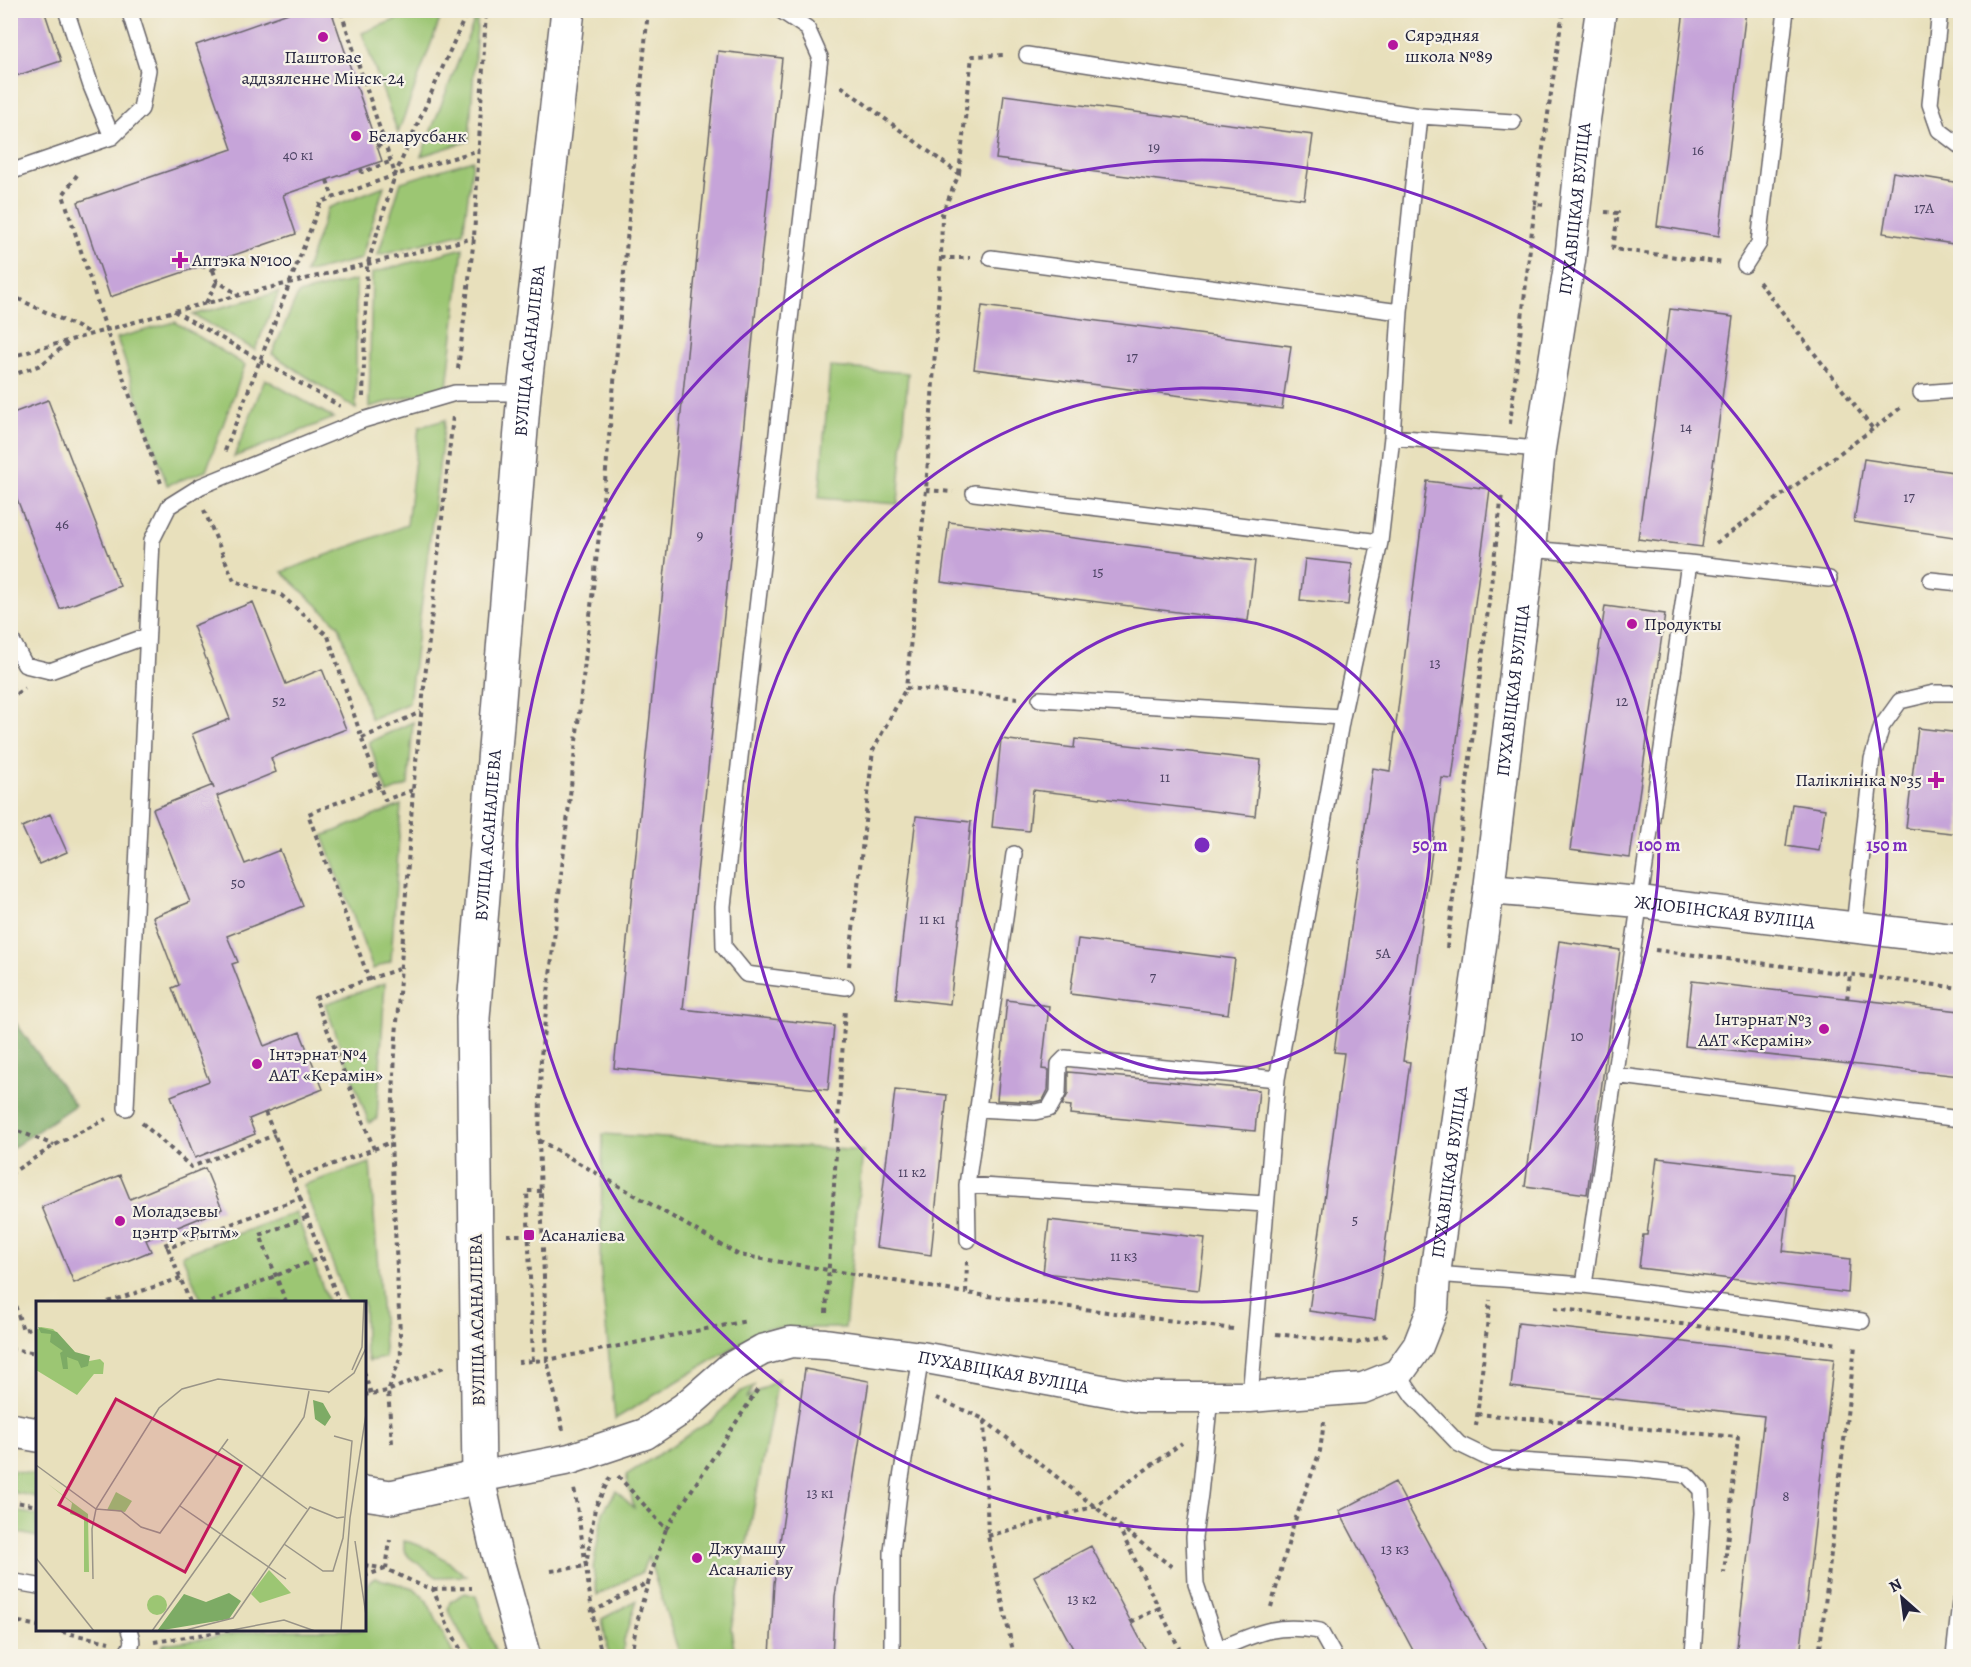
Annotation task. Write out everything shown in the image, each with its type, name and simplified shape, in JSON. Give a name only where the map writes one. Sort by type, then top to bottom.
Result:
[{"type":"main road","name":"ВУЛІЦА АСАНАЛІЕВА","points":[[479,1478],[473,1018],[524,393],[568,10]]},
{"type":"main road","points":[[10,1430],[36,1435]]},
{"type":"main road","points":[[366,1493],[391,1497],[479,1478]]},
{"type":"street","name":"ПУХАВІЦКАЯ ВУЛІЦА","points":[[479,1478],[570,1459],[645,1434],[684,1408],[730,1368],[762,1350],[791,1342],[825,1344],[921,1357],[1208,1411],[1250,1397],[1363,1388],[1398,1374],[1418,1346],[1432,1308],[1489,889],[1540,449],[1570,260],[1584,126],[1602,10]]},
{"type":"street","name":"ЖЛОБІНСКАЯ ВУЛІЦА","points":[[1489,889],[1639,902],[1960,940]]},
{"type":"street","name":"ВУЛІЦА АСАНАЛІЕВА","points":[[479,1478],[496,1552],[525,1656]]},
{"type":"lane","points":[[66,10],[91,87],[112,137]]},
{"type":"lane","points":[[780,10],[807,28],[820,57],[723,906],[724,947],[746,974],[846,987]]},
{"type":"lane","points":[[1745,265],[1759,243],[1786,10]]},
{"type":"lane","points":[[1940,10],[1930,104],[1939,130],[1960,146]]},
{"type":"lane","points":[[10,172],[112,137],[141,109],[148,70],[134,12]]},
{"type":"lane","points":[[1027,55],[1420,116],[1513,122]]},
{"type":"lane","points":[[1250,1397],[1277,1079],[1342,717],[1380,542],[1392,437],[1400,312],[1420,116]]},
{"type":"lane","points":[[991,258],[1400,312]]},
{"type":"lane","points":[[1921,393],[1960,390]]},
{"type":"lane","points":[[126,1108],[152,540],[169,506],[213,481],[363,420],[393,418],[455,393],[524,393]]},
{"type":"lane","points":[[1392,437],[1540,449]]},
{"type":"lane","points":[[974,493],[1380,542]]},
{"type":"lane","points":[[1530,549],[1689,563],[1829,579]]},
{"type":"lane","points":[[1584,1285],[1689,563]]},
{"type":"lane","points":[[1931,580],[1960,583]]},
{"type":"lane","points":[[10,637],[25,665],[50,671],[147,636]]},
{"type":"lane","points":[[1854,927],[1872,759],[1882,726],[1900,701],[1934,693],[1960,693]]},
{"type":"lane","points":[[1040,699],[1342,717]]},
{"type":"lane","points":[[968,1240],[967,1185],[1014,854]]},
{"type":"lane","points":[[977,1109],[1035,1112],[1049,1109],[1058,1093],[1059,1064],[1065,1058],[1277,1079]]},
{"type":"lane","points":[[1614,1075],[1960,1119]]},
{"type":"lane","points":[[967,1185],[1265,1204]]},
{"type":"lane","points":[[1435,1274],[1584,1285],[1862,1321]]},
{"type":"lane","points":[[892,1656],[892,1552],[900,1484],[921,1357]]},
{"type":"lane","points":[[1398,1374],[1413,1396],[1459,1444],[1490,1459],[1687,1475],[1701,1490],[1702,1513],[1693,1656]]},
{"type":"lane","points":[[1208,1411],[1194,1537],[1196,1584],[1218,1653],[1264,1630],[1297,1627],[1320,1631],[1334,1656]]},
{"type":"lane","points":[[10,1581],[36,1586]]},
{"type":"lane","points":[[1954,1656],[1960,1602]]},
{"type":"lane","points":[[125,1656],[132,1647],[133,1640],[130,1631]]},
{"type":"path","points":[[334,10],[342,15],[395,175]]},
{"type":"path","points":[[333,18],[353,10]]},
{"type":"path","points":[[174,311],[261,359],[363,420],[367,266],[395,175],[468,10]]},
{"type":"path","points":[[458,376],[474,238],[486,10]]},
{"type":"path","points":[[566,1440],[547,1360],[539,1140],[541,1056],[605,481],[648,10]]},
{"type":"path","points":[[1446,957],[1535,204],[1563,10]]},
{"type":"path","points":[[1027,55],[972,56],[959,174],[942,214],[927,490],[906,688],[1040,699]]},
{"type":"path","points":[[818,69],[959,174]]},
{"type":"path","points":[[377,146],[385,144]]},
{"type":"path","points":[[213,481],[321,202],[395,175],[480,150]]},
{"type":"path","points":[[365,169],[390,162]]},
{"type":"path","points":[[327,180],[333,198]]},
{"type":"path","points":[[1535,204],[1618,213],[1613,249],[1745,265],[1873,429]]},
{"type":"path","points":[[10,357],[174,311],[367,266],[474,238]]},
{"type":"path","points":[[213,270],[223,259]]},
{"type":"path","points":[[201,266],[213,270]]},
{"type":"path","points":[[213,270],[217,281],[238,295]]},
{"type":"path","points":[[206,303],[217,281]]},
{"type":"path","points":[[10,294],[91,333]]},
{"type":"path","points":[[106,329],[169,506]]},
{"type":"path","points":[[10,376],[41,365],[74,338]]},
{"type":"path","points":[[1689,563],[1921,393]]},
{"type":"path","points":[[392,1443],[388,1391],[401,1356],[391,1142],[395,1052],[413,790],[454,408]]},
{"type":"path","points":[[196,490],[234,581],[281,595],[328,636],[385,800],[413,790]]},
{"type":"path","points":[[362,738],[422,712]]},
{"type":"path","points":[[369,979],[308,814],[380,786]]},
{"type":"path","points":[[1632,947],[1960,988]]},
{"type":"path","points":[[374,1149],[315,998],[402,968]]},
{"type":"path","points":[[1847,999],[1850,975]]},
{"type":"path","points":[[10,1174],[55,1145],[126,1108],[191,1167],[274,1135]]},
{"type":"path","points":[[266,1112],[339,1301]]},
{"type":"path","points":[[10,1128],[55,1145]]},
{"type":"path","points":[[539,1140],[739,1255],[966,1293],[1255,1332],[1357,1343],[1386,1335],[1392,1328]]},
{"type":"path","points":[[293,1179],[391,1142]]},
{"type":"path","points":[[533,1361],[527,1191],[541,1191]]},
{"type":"path","points":[[168,1248],[300,1198]]},
{"type":"path","points":[[286,1301],[260,1235],[308,1217]]},
{"type":"path","points":[[162,1234],[190,1301]]},
{"type":"path","points":[[966,1293],[968,1240]]},
{"type":"path","points":[[214,1301],[322,1257]]},
{"type":"path","points":[[111,1301],[181,1278]]},
{"type":"path","points":[[10,1288],[23,1330],[36,1327]]},
{"type":"path","points":[[1473,1451],[1489,1300],[1501,1302]]},
{"type":"path","points":[[1548,1308],[1855,1346],[1819,1656]]},
{"type":"path","points":[[518,1362],[547,1360],[751,1321]]},
{"type":"path","points":[[10,1349],[36,1353]]},
{"type":"path","points":[[366,1395],[388,1391],[444,1367]]},
{"type":"path","points":[[366,1378],[371,1394]]},
{"type":"path","points":[[632,1656],[632,1645],[666,1529],[764,1379]]},
{"type":"path","points":[[916,1389],[984,1419],[1196,1584]]},
{"type":"path","points":[[1264,1630],[1293,1526],[1320,1451],[1329,1391]]},
{"type":"path","points":[[988,1536],[1096,1506],[1208,1411]]},
{"type":"path","points":[[984,1419],[988,1536],[1016,1656]]},
{"type":"path","points":[[586,1566],[595,1508],[614,1471],[666,1529]]},
{"type":"path","points":[[574,1483],[592,1612],[602,1656]]},
{"type":"path","points":[[10,1501],[36,1506]]},
{"type":"path","points":[[1116,1523],[1183,1656]]},
{"type":"path","points":[[386,1569],[390,1540]]},
{"type":"path","points":[[366,1565],[386,1569],[420,1586],[433,1589],[472,1588]]},
{"type":"path","points":[[551,1571],[586,1566]]},
{"type":"path","points":[[366,1575],[386,1569]]},
{"type":"path","points":[[592,1612],[649,1582]]},
{"type":"path","points":[[433,1589],[446,1622],[464,1656]]},
{"type":"path","points":[[1131,1622],[1158,1608]]},
{"type":"path","points":[[10,1620],[36,1626]]},
{"type":"green space","points":[[420,10],[443,11],[398,133],[362,33]]},
{"type":"green space","points":[[478,11],[469,141],[421,156]]},
{"type":"green space","points":[[473,160],[463,233],[378,255],[401,182]]},
{"type":"green space","points":[[384,186],[361,259],[305,273],[328,208]]},
{"type":"green space","points":[[463,248],[447,387],[369,407],[372,273]]},
{"type":"green space","points":[[356,280],[356,409],[272,354],[298,294]]},
{"type":"green space","points":[[279,292],[255,350],[193,315]]},
{"type":"green space","points":[[175,322],[245,365],[206,471],[167,485],[117,338]]},
{"type":"green space","points":[[830,367],[908,373],[898,504],[819,498]]},
{"type":"green space","points":[[265,379],[334,418],[234,457]]},
{"type":"green space","points":[[445,420],[409,703],[371,719],[339,626],[282,572],[407,525],[419,427]]},
{"type":"green space","points":[[413,722],[408,785],[387,793],[369,742]]},
{"type":"green space","points":[[401,805],[391,961],[373,969],[323,836]]},
{"type":"green space","points":[[385,983],[377,1119],[369,1123],[325,1004]]},
{"type":"green space","points":[[10,1015],[75,1105],[11,1149],[10,1149]]},
{"type":"green space","points":[[603,1134],[863,1151],[845,1328],[766,1328],[615,1419],[600,1263]]},
{"type":"green space","points":[[370,1163],[385,1358],[369,1361],[366,1351],[366,1301],[347,1301],[303,1185]]},
{"type":"green space","points":[[296,1212],[328,1301],[202,1301],[182,1255]]},
{"type":"green space","points":[[778,1379],[731,1629],[735,1656],[680,1656],[648,1556],[642,1572],[597,1595],[593,1568],[603,1512],[616,1491],[634,1508],[626,1475],[712,1420],[740,1392],[754,1386],[746,1399]]},
{"type":"green space","points":[[11,1470],[36,1475],[36,1497],[11,1492]]},
{"type":"green space","points":[[11,1510],[36,1515],[36,1537],[11,1531]]},
{"type":"green space","points":[[404,1541],[437,1554],[466,1576],[437,1577],[409,1557],[404,1550]]},
{"type":"green space","points":[[375,1578],[414,1588],[427,1601],[454,1656],[157,1656],[164,1644],[257,1631],[366,1631],[366,1587]]},
{"type":"green space","points":[[465,1593],[476,1596],[497,1656],[473,1656],[448,1610],[450,1602]]},
{"type":"green space","points":[[637,1600],[624,1640],[623,1656],[609,1656],[602,1619]]},
{"type":"building","points":[[10,10],[44,10],[61,61],[10,78]]},
{"type":"building","points":[[297,10],[331,10],[382,161],[283,195],[296,234],[110,297],[78,202],[232,149],[196,45]]},
{"type":"building","points":[[1684,10],[1746,10],[1719,236],[1657,226]]},
{"type":"building","points":[[718,51],[782,58],[683,1009],[834,1026],[828,1090],[614,1068]]},
{"type":"building","points":[[1004,95],[1313,135],[1304,199],[996,159]]},
{"type":"building","points":[[1893,172],[1960,183],[1960,245],[1883,233]]},
{"type":"building","points":[[982,306],[1291,346],[1282,409],[974,369]]},
{"type":"building","points":[[1670,309],[1733,317],[1702,547],[1638,539]]},
{"type":"building","points":[[48,400],[120,586],[60,609],[10,481],[10,414]]},
{"type":"building","points":[[1864,459],[1960,473],[1960,538],[1854,522]]},
{"type":"building","points":[[1427,481],[1490,489],[1452,779],[1442,778],[1403,1061],[1410,1062],[1375,1320],[1309,1311],[1344,1053],[1334,1052],[1373,768],[1390,771]]},
{"type":"building","points":[[949,522],[1255,561],[1248,621],[941,582]]},
{"type":"building","points":[[1305,559],[1352,564],[1348,605],[1300,600]]},
{"type":"building","points":[[253,602],[286,684],[322,669],[346,729],[271,758],[276,772],[217,796],[245,864],[280,850],[303,906],[227,936],[238,962],[232,964],[264,1046],[300,1032],[323,1089],[249,1119],[255,1134],[195,1158],[171,1096],[209,1081],[172,988],[179,985],[153,917],[190,902],[153,809],[212,785],[192,734],[230,719],[193,626]]},
{"type":"building","points":[[1605,606],[1665,614],[1630,858],[1570,850]]},
{"type":"building","name":"Паліклініка №35","points":[[1918,728],[1960,733],[1960,834],[1906,828]]},
{"type":"building","points":[[1001,739],[1074,748],[1075,739],[1261,760],[1255,816],[1033,790],[1029,831],[992,827]]},
{"type":"building","points":[[1792,804],[1825,809],[1819,851],[1786,846]]},
{"type":"building","points":[[50,814],[67,852],[39,864],[22,827]]},
{"type":"building","points":[[916,816],[971,822],[950,1004],[896,998]]},
{"type":"building","points":[[1078,939],[1235,959],[1228,1014],[1070,994]]},
{"type":"building","points":[[1559,941],[1620,950],[1587,1194],[1525,1186]]},
{"type":"building","name":"Інтэрнат №3 ААТ «Керамін»","points":[[1692,981],[1960,1011],[1960,1076],[1685,1046]]},
{"type":"building","points":[[1007,1000],[1049,1006],[1042,1069],[1049,1070],[1048,1090],[1043,1100],[1034,1102],[997,1100]]},
{"type":"building","points":[[1068,1072],[1259,1090],[1255,1131],[1070,1114],[1071,1106],[1062,1105],[1068,1094]]},
{"type":"building","points":[[895,1090],[947,1095],[931,1255],[876,1247]]},
{"type":"building","points":[[1657,1158],[1793,1174],[1783,1251],[1850,1259],[1848,1293],[1639,1268],[1643,1235],[1647,1235]]},
{"type":"building","name":"Моладзевы цэнтр «Рытм»","points":[[205,1168],[222,1209],[146,1240],[151,1251],[74,1283],[42,1207],[120,1175],[130,1199]]},
{"type":"building","points":[[1049,1220],[1205,1238],[1199,1290],[1043,1273]]},
{"type":"building","points":[[1518,1323],[1834,1359],[1800,1656],[1736,1656],[1764,1416],[1511,1387]]},
{"type":"building","points":[[805,1369],[869,1381],[835,1596],[832,1656],[770,1656],[774,1583]]},
{"type":"building","points":[[1395,1482],[1489,1656],[1416,1656],[1339,1511]]},
{"type":"building","points":[[1091,1546],[1149,1656],[1077,1656],[1034,1576]]},
{"type":"place","name":"Паштовае аддзяленне Мінск-24","points":[[323,37]]},
{"type":"place","name":"Сярэдняя школа №89","points":[[1393,45]]},
{"type":"place","name":"Беларусбанк","points":[[356,136]]},
{"type":"place","name":"Аптэка №100","points":[[180,260]]},
{"type":"place","name":"Продукты","points":[[1632,624]]},
{"type":"place","name":"Паліклініка №35","points":[[1936,780]]},
{"type":"place","name":"Інтэрнат №3 ААТ «Керамін»","points":[[1824,1029]]},
{"type":"place","name":"Інтэрнат №4 ААТ «Керамін»","points":[[257,1064]]},
{"type":"place","name":"Моладзевы цэнтр «Рытм»","points":[[120,1221]]},
{"type":"place","name":"Асаналіева","points":[[529,1235]]},
{"type":"place","name":"Джумашу Асаналіеву","points":[[697,1558]]}]
